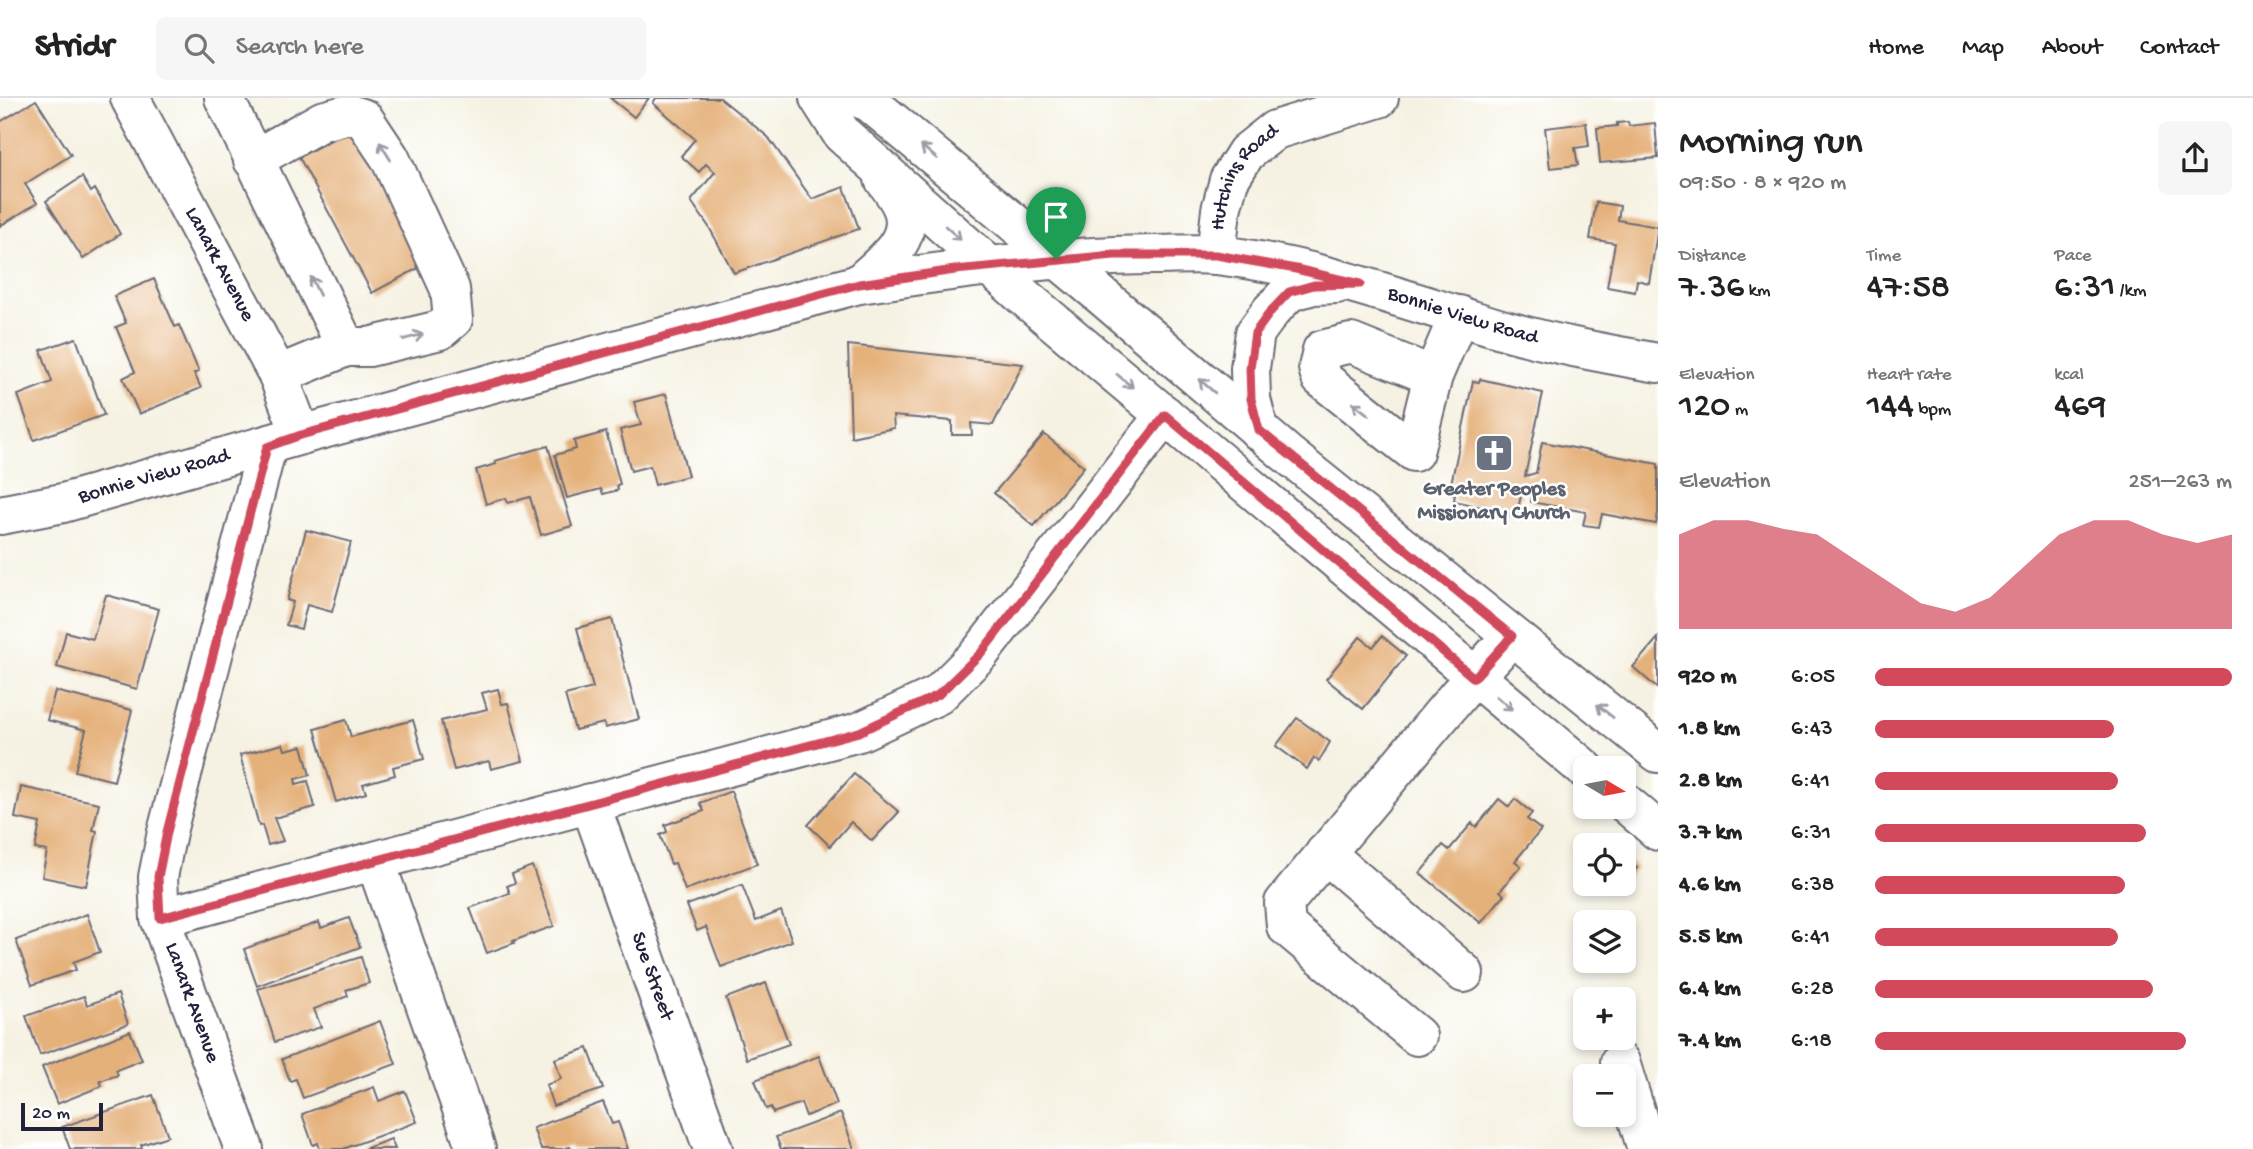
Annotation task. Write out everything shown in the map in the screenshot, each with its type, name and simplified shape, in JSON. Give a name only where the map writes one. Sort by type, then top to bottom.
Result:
[{"type":"street","name":"Lanark Avenue","points":[[130,98],[278,375],[284,441],[167,832],[158,877],[160,918],[244,1149]]},
{"type":"street","points":[[223,98],[346,347]]},
{"type":"street","points":[[819,98],[842,134],[1023,296],[1573,760]]},
{"type":"street","points":[[859,98],[869,102],[1259,430],[1658,754]]},
{"type":"street","name":"Hutchins Road","points":[[1216,255],[1221,210],[1229,180],[1246,153],[1275,130],[1380,98]]},
{"type":"street","points":[[253,160],[322,121],[349,114],[364,119],[390,158],[450,289],[453,319],[440,330],[369,347],[346,347],[278,375]]},
{"type":"street","points":[[859,284],[898,247],[905,226],[902,207],[871,159]]},
{"type":"street","name":"Bonnie View Road","points":[[0,515],[63,503],[859,284],[1056,259],[1114,255],[1216,255],[1360,284],[1509,331],[1658,363]]},
{"type":"street","points":[[1259,430],[1251,399],[1250,368],[1255,333],[1289,292],[1314,285],[1360,284]]},
{"type":"street","points":[[1433,376],[1351,343],[1322,350],[1318,368],[1321,378],[1414,452],[1433,376],[1459,315]]},
{"type":"street","points":[[160,918],[376,863],[859,732],[938,695],[981,653],[1165,415]]},
{"type":"street","points":[[1417,1035],[1286,926],[1284,903],[1512,636]]},
{"type":"street","name":"Sue Street","points":[[590,803],[713,1149]]},
{"type":"street","points":[[1636,812],[1658,831]]},
{"type":"street","points":[[1325,853],[1464,973]]},
{"type":"street","points":[[376,863],[476,1149]]},
{"type":"street","points":[[1620,1062],[1647,1149]]},
{"type":"building","points":[[610,98],[649,98],[634,117]]},
{"type":"building","points":[[656,98],[720,98],[768,137],[812,199],[844,187],[859,229],[734,273],[709,227],[691,201],[715,172],[706,164],[699,172],[681,156],[695,139],[653,103]]},
{"type":"building","points":[[36,100],[71,155],[25,184],[37,203],[0,226],[0,122]]},
{"type":"building","points":[[1628,122],[1629,126],[1655,123],[1658,158],[1600,163],[1597,128]]},
{"type":"building","points":[[1586,123],[1589,146],[1575,148],[1578,165],[1550,168],[1545,128]]},
{"type":"building","points":[[353,128],[426,264],[372,293],[299,157]]},
{"type":"building","points":[[82,177],[91,192],[95,189],[120,234],[83,259],[46,201]]},
{"type":"building","points":[[1596,202],[1620,206],[1618,220],[1658,227],[1649,283],[1637,280],[1635,292],[1607,287],[1615,243],[1590,239]]},
{"type":"building","points":[[154,279],[175,327],[179,325],[199,372],[194,373],[201,388],[139,414],[123,378],[135,372],[116,327],[126,323],[114,296]]},
{"type":"building","points":[[76,338],[104,415],[34,440],[18,395],[52,382],[41,350]]},
{"type":"building","points":[[848,345],[1023,364],[993,425],[971,423],[972,435],[952,435],[952,421],[893,416],[894,428],[851,437]]},
{"type":"building","name":"Greater Peoples Missionary Church","points":[[1480,379],[1543,393],[1525,476],[1536,473],[1542,442],[1658,464],[1656,524],[1602,514],[1599,527],[1583,525],[1586,512],[1531,502],[1533,487],[1522,490],[1517,515],[1454,501],[1455,494],[1449,493],[1473,381],[1479,382]]},
{"type":"building","points":[[666,394],[688,476],[655,485],[650,466],[631,471],[620,430],[641,425],[634,402]]},
{"type":"building","points":[[606,432],[620,484],[617,485],[618,490],[603,494],[601,489],[567,498],[555,455],[576,449],[574,441]]},
{"type":"building","points":[[1044,434],[1084,467],[1034,526],[994,493]]},
{"type":"building","points":[[548,446],[572,526],[541,535],[530,497],[508,503],[506,498],[486,504],[476,470],[496,464],[495,461]]},
{"type":"building","points":[[306,530],[351,542],[332,612],[307,605],[301,629],[286,625],[293,602],[287,600]]},
{"type":"building","points":[[106,595],[159,609],[137,689],[57,667],[66,632],[93,639]]},
{"type":"building","points":[[612,619],[639,719],[605,728],[604,723],[575,730],[565,695],[593,688],[577,628]]},
{"type":"building","points":[[1382,636],[1406,656],[1363,709],[1326,679],[1360,637],[1373,647]]},
{"type":"building","points":[[1658,638],[1658,689],[1633,667]]},
{"type":"building","points":[[498,689],[502,704],[508,703],[523,761],[491,769],[489,761],[454,770],[441,721],[487,709],[482,693]]},
{"type":"building","points":[[55,691],[132,710],[114,781],[75,771],[86,730],[47,720]]},
{"type":"building","points":[[1297,718],[1330,742],[1319,761],[1314,758],[1307,769],[1276,746]]},
{"type":"building","points":[[346,720],[351,737],[413,720],[424,759],[393,767],[395,775],[363,784],[366,793],[336,802],[315,729]]},
{"type":"building","points":[[283,744],[285,750],[302,746],[310,775],[295,779],[296,784],[308,781],[315,807],[274,818],[283,841],[268,845],[262,825],[259,826],[240,755]]},
{"type":"building","points":[[854,774],[899,812],[872,841],[851,822],[830,846],[808,825]]},
{"type":"building","points":[[21,787],[99,803],[93,830],[97,831],[86,886],[42,877],[47,851],[35,849],[40,823],[15,818]]},
{"type":"building","points":[[731,791],[757,864],[685,890],[660,835],[667,832],[665,825],[704,811],[700,803]]},
{"type":"building","points":[[1499,799],[1509,807],[1515,799],[1532,813],[1527,819],[1541,830],[1515,861],[1521,866],[1500,891],[1504,895],[1481,923],[1420,873],[1443,845],[1449,850],[1472,823],[1476,827]]},
{"type":"building","points":[[532,866],[554,926],[487,953],[470,908],[510,893],[507,886],[515,883],[512,874]]},
{"type":"building","points":[[742,885],[756,921],[781,911],[792,941],[721,967],[706,927],[697,931],[687,905]]},
{"type":"building","points":[[87,914],[100,952],[73,962],[76,970],[32,985],[16,940]]},
{"type":"building","points":[[349,918],[360,947],[257,986],[244,949],[319,922],[321,928]]},
{"type":"building","points":[[361,957],[369,983],[346,990],[348,996],[314,1009],[321,1027],[275,1042],[258,989]]},
{"type":"building","points":[[766,983],[789,1044],[747,1059],[726,998]]},
{"type":"building","points":[[118,994],[128,1024],[40,1055],[26,1016],[84,996],[87,1005]]},
{"type":"building","points":[[380,1021],[396,1064],[303,1098],[296,1079],[290,1081],[282,1059]]},
{"type":"building","points":[[130,1031],[142,1060],[116,1070],[118,1075],[100,1081],[102,1086],[57,1104],[42,1067]]},
{"type":"building","points":[[588,1048],[603,1089],[553,1106],[546,1085],[561,1079],[555,1059]]},
{"type":"building","points":[[819,1056],[837,1104],[806,1116],[801,1103],[773,1113],[771,1107],[766,1109],[755,1080]]},
{"type":"building","points":[[374,1087],[379,1101],[405,1091],[417,1122],[343,1149],[320,1149],[318,1143],[313,1145],[302,1114]]},
{"type":"building","points":[[153,1095],[168,1136],[141,1145],[142,1149],[70,1149],[62,1127]]},
{"type":"building","points":[[603,1102],[612,1124],[618,1122],[628,1149],[541,1149],[533,1128]]},
{"type":"building","points":[[841,1113],[854,1149],[781,1149],[776,1137]]},
{"type":"building","points":[[391,1139],[395,1149],[364,1149]]},
{"type":"place","name":"Greater Peoples Missionary Church","points":[[1494,453]]},
{"type":"route","points":[[1114,255],[1216,255],[1360,284],[1314,285],[1289,292],[1255,333],[1250,368],[1251,399],[1259,430],[1512,636],[1474,678],[1165,415],[981,653],[938,695],[859,732],[376,863],[160,918],[158,877],[167,832],[267,447],[301,435],[859,284],[1056,259],[1114,255]]}]
